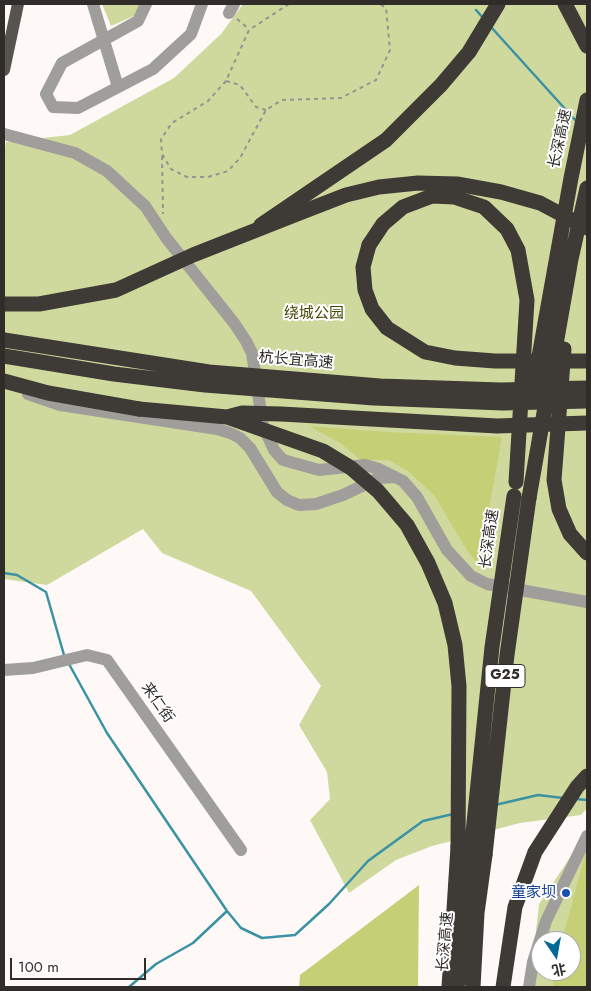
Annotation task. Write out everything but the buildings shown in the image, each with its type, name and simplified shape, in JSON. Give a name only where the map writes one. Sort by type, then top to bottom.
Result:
[{"type":"highway","points":[[249,234],[386,140],[441,85],[470,52],[498,4]]},
{"type":"highway","points":[[565,4],[587,46]]},
{"type":"highway","name":"长深高速","points":[[459,987],[492,647],[520,492],[571,178],[587,100]]},
{"type":"highway","points":[[4,304],[39,304],[116,290],[193,255],[346,195],[379,187],[418,183],[458,184],[500,192],[540,203],[587,228]]},
{"type":"highway","name":"长深高速","points":[[520,492],[586,193]]},
{"type":"highway","points":[[520,492],[517,436],[528,300],[518,250],[507,229],[484,207],[454,197],[432,196],[403,208],[383,224],[369,245],[363,267],[365,290],[372,309],[387,328],[425,352],[463,358],[587,361]]},
{"type":"highway","points":[[571,258],[554,480],[560,508],[570,534],[587,553]]},
{"type":"highway","name":"杭长宜高速","points":[[4,340],[209,372],[351,383],[501,390],[587,388]]},
{"type":"highway","name":"杭长宜高速","points":[[4,356],[114,374],[205,385],[364,398],[503,403],[587,401]]},
{"type":"highway","points":[[4,380],[48,392],[139,409],[227,417],[324,451],[351,468],[378,491],[407,525],[428,563],[444,603],[455,645],[471,851],[450,987]]},
{"type":"highway","points":[[227,417],[242,413],[497,426],[587,423]]},
{"type":"highway","points":[[503,987],[515,907],[535,852],[587,776]]},
{"type":"highway","name":"长深高速","points":[[471,851],[477,913],[473,987]]},
{"type":"main road","points":[[4,70],[18,4]]},
{"type":"street","points":[[93,4],[102,40],[118,87]]},
{"type":"street","points":[[146,4],[138,21],[62,63],[46,94],[53,107],[78,108],[153,68],[191,34],[202,4]]},
{"type":"street","points":[[4,134],[75,153],[107,171],[145,206],[167,239],[234,323],[246,341],[252,353],[263,426],[274,450],[283,460],[319,470],[365,465],[379,468],[403,481],[417,496],[447,550],[471,576],[488,584],[587,602]]},
{"type":"street","points":[[4,384],[60,405],[217,429],[230,433],[240,438],[250,448],[277,492],[287,500],[299,505],[316,504],[343,495],[379,478],[395,477]]},
{"type":"street","name":"来仁街","points":[[4,670],[42,665],[87,655],[107,660],[241,850]]},
{"type":"street","points":[[529,987],[533,962],[546,922],[587,836]]},
{"type":"path","points":[[164,218],[161,139],[172,123],[208,101],[226,81],[249,30],[289,4]]},
{"type":"path","points":[[162,154],[171,169],[187,176],[208,177],[228,171],[240,158],[266,110],[282,100],[340,98],[376,80],[390,50],[386,8],[380,4]]},
{"type":"path","points":[[231,9],[249,30]]},
{"type":"path","points":[[226,81],[240,85],[256,107],[266,110]]},
{"type":"green space","points":[[102,4],[141,4],[134,16],[111,26]]},
{"type":"green space","name":"绕城公园","points":[[243,4],[587,4],[587,808],[581,815],[520,823],[432,846],[396,860],[349,893],[310,820],[330,799],[327,772],[299,725],[321,686],[251,591],[162,553],[143,529],[47,585],[4,579],[4,151],[6,142],[70,135],[174,78],[221,34]]},
{"type":"green space","points":[[309,426],[387,432],[502,437],[479,565],[468,552],[434,495],[408,471],[389,460],[361,460],[340,443]]},
{"type":"green space","points":[[587,832],[587,987],[530,987],[531,978],[531,981],[581,981],[581,931],[536,931],[539,904]]},
{"type":"green space","points":[[587,847],[587,987],[553,987],[553,981],[581,981],[581,931],[565,931]]},
{"type":"green space","points":[[419,885],[418,987],[299,987],[300,975]]},
{"type":"waterway","points":[[476,10],[484,19]]},
{"type":"waterway","points":[[491,27],[576,121]]},
{"type":"waterway","points":[[4,573],[17,575],[46,592],[64,655]]},
{"type":"waterway","points":[[69,664],[107,733],[227,911],[241,928],[262,938],[295,935],[329,904],[368,861],[423,821],[453,814]]},
{"type":"waterway","points":[[495,805],[538,795],[563,798]]},
{"type":"waterway","points":[[576,799],[587,800]]},
{"type":"waterway","points":[[129,987],[156,964],[193,943],[227,911]]},
{"type":"place","name":"童家坝","points":[[566,893]]}]
